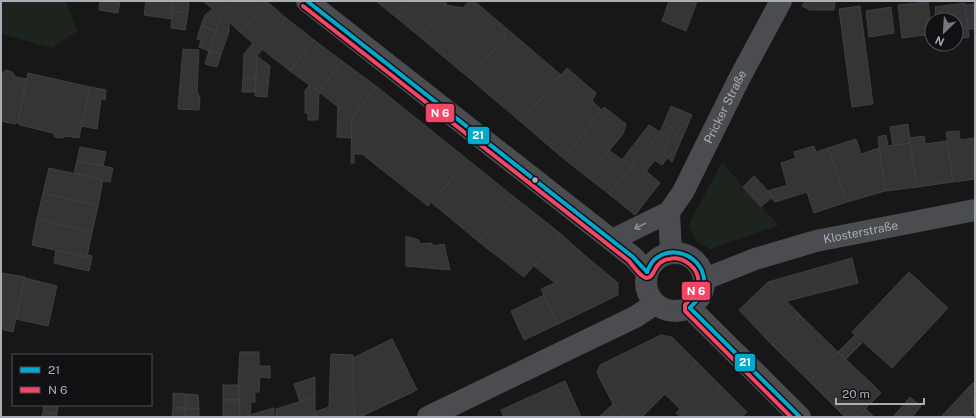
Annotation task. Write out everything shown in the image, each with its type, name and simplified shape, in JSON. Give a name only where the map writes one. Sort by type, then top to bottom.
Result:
[{"type":"street","points":[[308,1],[634,256],[647,272]]},
{"type":"street","name":"Pricker Straße","points":[[612,240],[669,212],[683,192],[739,79],[781,1]]},
{"type":"street","name":"Klosterstraße","points":[[705,279],[755,259],[816,241],[975,210]]},
{"type":"street","points":[[669,212],[671,252]]},
{"type":"street","points":[[671,252],[686,254],[695,260],[702,268],[705,279],[701,296],[696,302],[690,308],[678,311],[665,310],[656,304],[648,295],[645,284],[647,272],[654,260],[671,252]]},
{"type":"street","points":[[428,417],[635,317],[656,304]]},
{"type":"street","points":[[690,308],[800,417]]},
{"type":"shaded area","points":[[1,1],[66,1],[77,31],[52,48],[1,34]]},
{"type":"shaded area","points":[[722,162],[752,197],[779,225],[710,249],[696,241],[689,224]]},
{"type":"building","points":[[100,1],[120,1],[118,13],[99,10]]},
{"type":"building","points":[[146,1],[173,1],[172,19],[144,15]]},
{"type":"building","points":[[173,1],[189,1],[188,13],[172,11]]},
{"type":"building","points":[[203,1],[233,1],[221,16],[216,31],[201,26],[205,15],[213,9]]},
{"type":"building","points":[[233,1],[266,1],[241,33],[229,22],[229,32],[221,54],[209,51],[221,16]]},
{"type":"building","points":[[266,1],[286,18],[257,56],[256,79],[243,78],[244,54],[253,43],[241,33]]},
{"type":"building","points":[[376,1],[411,1],[397,18]]},
{"type":"building","points":[[411,1],[443,1],[447,4],[420,37],[397,18]]},
{"type":"building","points":[[469,1],[474,1],[506,28],[504,38],[469,78],[420,37],[445,5],[463,8]]},
{"type":"building","points":[[669,1],[697,1],[686,31],[662,21]]},
{"type":"building","points":[[805,1],[835,1],[834,10],[810,10],[802,6]]},
{"type":"building","points":[[928,2],[929,12],[924,12],[924,35],[902,38],[898,5]]},
{"type":"building","points":[[965,3],[969,37],[964,38],[964,12],[935,12],[935,7]]},
{"type":"building","points":[[975,4],[975,29],[969,29],[965,5]]},
{"type":"building","points":[[860,6],[873,104],[852,107],[839,9]]},
{"type":"building","points":[[891,7],[894,33],[869,37],[866,11]]},
{"type":"building","points":[[172,11],[188,13],[185,30],[171,28]]},
{"type":"building","points":[[286,18],[314,40],[290,71],[262,49]]},
{"type":"building","points":[[201,26],[216,31],[209,51],[199,47],[201,40],[197,39]]},
{"type":"building","points":[[506,28],[561,75],[521,122],[469,78],[504,38]]},
{"type":"building","points":[[314,40],[342,61],[319,92],[290,71]]},
{"type":"building","points":[[183,49],[199,50],[197,91],[200,98],[199,110],[178,109]]},
{"type":"building","points":[[209,51],[221,54],[217,67],[205,64]]},
{"type":"building","points":[[257,56],[270,66],[267,97],[255,96]]},
{"type":"building","points":[[342,61],[376,86],[352,119],[352,138],[337,137],[338,107],[319,92]]},
{"type":"building","points":[[567,68],[596,93],[592,101],[602,110],[564,159],[521,122]]},
{"type":"building","points":[[6,70],[12,72],[16,77],[27,79],[18,122],[15,124],[1,121],[1,74]]},
{"type":"building","points":[[28,73],[90,87],[79,138],[66,136],[62,138],[55,137],[53,133],[20,125],[18,122]]},
{"type":"building","points":[[243,78],[256,79],[255,92],[242,92]]},
{"type":"building","points":[[309,85],[319,92],[318,120],[308,120],[308,113],[305,113],[305,91]]},
{"type":"building","points":[[376,86],[468,160],[428,206],[362,154],[354,154],[354,163],[351,163],[352,119]]},
{"type":"building","points":[[90,87],[106,90],[105,100],[101,99],[97,129],[82,126]]},
{"type":"building","points":[[671,106],[692,115],[682,138],[671,131],[673,128],[664,123]]},
{"type":"building","points":[[604,107],[626,124],[623,134],[587,177],[564,159]]},
{"type":"building","points":[[664,123],[673,128],[671,131],[682,138],[672,162],[661,152],[670,140],[660,132]]},
{"type":"building","points":[[908,124],[910,143],[893,146],[890,127]]},
{"type":"building","points":[[649,125],[660,132],[631,167],[622,160]]},
{"type":"building","points":[[959,131],[960,140],[975,138],[975,179],[953,182],[946,132]]},
{"type":"building","points":[[660,132],[670,140],[661,152],[668,157],[662,165],[655,160],[646,171],[660,183],[635,215],[609,194]]},
{"type":"building","points":[[886,135],[888,146],[910,143],[917,187],[885,191],[878,137]]},
{"type":"building","points":[[924,136],[925,144],[947,141],[953,182],[917,187],[909,138]]},
{"type":"building","points":[[856,139],[861,154],[879,148],[885,191],[847,202],[828,148]]},
{"type":"building","points":[[814,146],[816,152],[828,148],[847,202],[814,213],[807,192],[775,202],[771,198],[773,196],[768,191],[787,185],[781,163],[796,158],[794,152]]},
{"type":"building","points":[[80,147],[106,152],[103,166],[77,161]]},
{"type":"building","points":[[609,150],[631,167],[609,194],[587,177]]},
{"type":"building","points":[[468,160],[514,197],[479,242],[432,203]]},
{"type":"building","points":[[77,161],[113,168],[110,182],[74,173]]},
{"type":"building","points":[[49,168],[103,180],[98,206],[43,193]]},
{"type":"building","points":[[754,176],[773,196],[761,207],[743,187]]},
{"type":"building","points":[[43,193],[98,206],[92,232],[37,219]]},
{"type":"building","points":[[514,197],[561,234],[524,277],[479,242]]},
{"type":"building","points":[[37,219],[92,232],[87,257],[32,245]]},
{"type":"building","points":[[561,234],[582,253],[555,283],[534,266]]},
{"type":"building","points":[[406,236],[419,240],[420,244],[432,243],[432,246],[444,244],[450,270],[406,266]]},
{"type":"building","points":[[56,250],[87,257],[87,255],[92,256],[89,271],[54,263]]},
{"type":"building","points":[[582,253],[618,283],[618,295],[558,324],[541,289],[555,283]]},
{"type":"building","points":[[852,258],[858,283],[787,301],[768,282]]},
{"type":"building","points":[[909,272],[948,308],[892,368],[852,332]]},
{"type":"building","points":[[1,273],[25,277],[13,332],[1,329]]},
{"type":"building","points":[[25,278],[57,286],[48,326],[16,319]]},
{"type":"building","points":[[768,282],[801,316],[772,345],[739,310]]},
{"type":"building","points":[[544,295],[558,324],[524,340],[511,311]]},
{"type":"building","points":[[801,316],[838,352],[809,381],[772,345]]},
{"type":"building","points":[[661,335],[672,337],[697,362],[642,417],[626,417],[613,404],[597,373],[600,365]]},
{"type":"building","points":[[855,335],[862,343],[846,359],[838,352]]},
{"type":"building","points":[[392,339],[417,390],[360,417],[354,417],[353,358]]},
{"type":"building","points":[[240,352],[259,352],[259,366],[270,366],[270,378],[260,377],[259,392],[255,392],[255,402],[251,402],[250,415],[245,417],[240,417],[238,385]]},
{"type":"building","points":[[838,352],[869,381],[839,411],[809,381]]},
{"type":"building","points":[[331,354],[353,355],[354,417],[315,417],[315,412],[329,407]]},
{"type":"building","points":[[697,362],[722,387],[692,417],[681,417],[676,413],[680,409],[665,394]]},
{"type":"building","points":[[315,377],[315,397],[300,402],[294,384]]},
{"type":"building","points":[[565,381],[581,417],[504,417],[501,410]]},
{"type":"building","points":[[869,381],[881,393],[857,417],[845,417],[839,411]]},
{"type":"building","points":[[973,383],[975,385],[975,399],[966,390]]},
{"type":"building","points":[[223,385],[239,385],[239,400],[223,400]]},
{"type":"building","points":[[722,387],[747,412],[742,417],[692,417]]},
{"type":"building","points":[[966,390],[975,399],[975,412],[970,417],[941,417]]},
{"type":"building","points":[[173,393],[186,394],[186,408],[173,408]]},
{"type":"building","points":[[186,394],[198,395],[199,409],[186,408]]},
{"type":"building","points":[[315,397],[315,417],[276,417],[276,409]]},
{"type":"building","points":[[910,397],[921,406],[912,417],[893,417]]},
{"type":"building","points":[[223,400],[239,400],[240,417],[224,417]]},
{"type":"building","points":[[613,404],[626,417],[599,417]]},
{"type":"building","points":[[44,406],[58,406],[57,414],[43,412]]},
{"type":"building","points":[[173,408],[186,408],[185,417],[172,417]]},
{"type":"building","points":[[186,408],[199,409],[199,417],[185,417]]},
{"type":"building","points":[[274,408],[274,417],[245,417],[250,415]]},
{"type":"building","points":[[866,409],[874,417],[857,417]]},
{"type":"building","points":[[43,412],[57,414],[56,417],[42,417]]},
{"type":"transit line","name":"21","points":[[307,1],[633,257],[647,272]]},
{"type":"transit line","points":[[303,6],[629,261],[642,276],[647,278],[651,277],[659,264],[668,259],[680,259],[690,265],[697,274],[698,285],[694,294],[685,305],[685,311],[791,417]]},
{"type":"transit line","name":"21","points":[[647,272],[654,260],[665,254],[675,252],[685,255],[693,260],[700,267],[704,286],[699,298],[690,308]]},
{"type":"transit line","name":"21","points":[[690,308],[800,417]]}]
